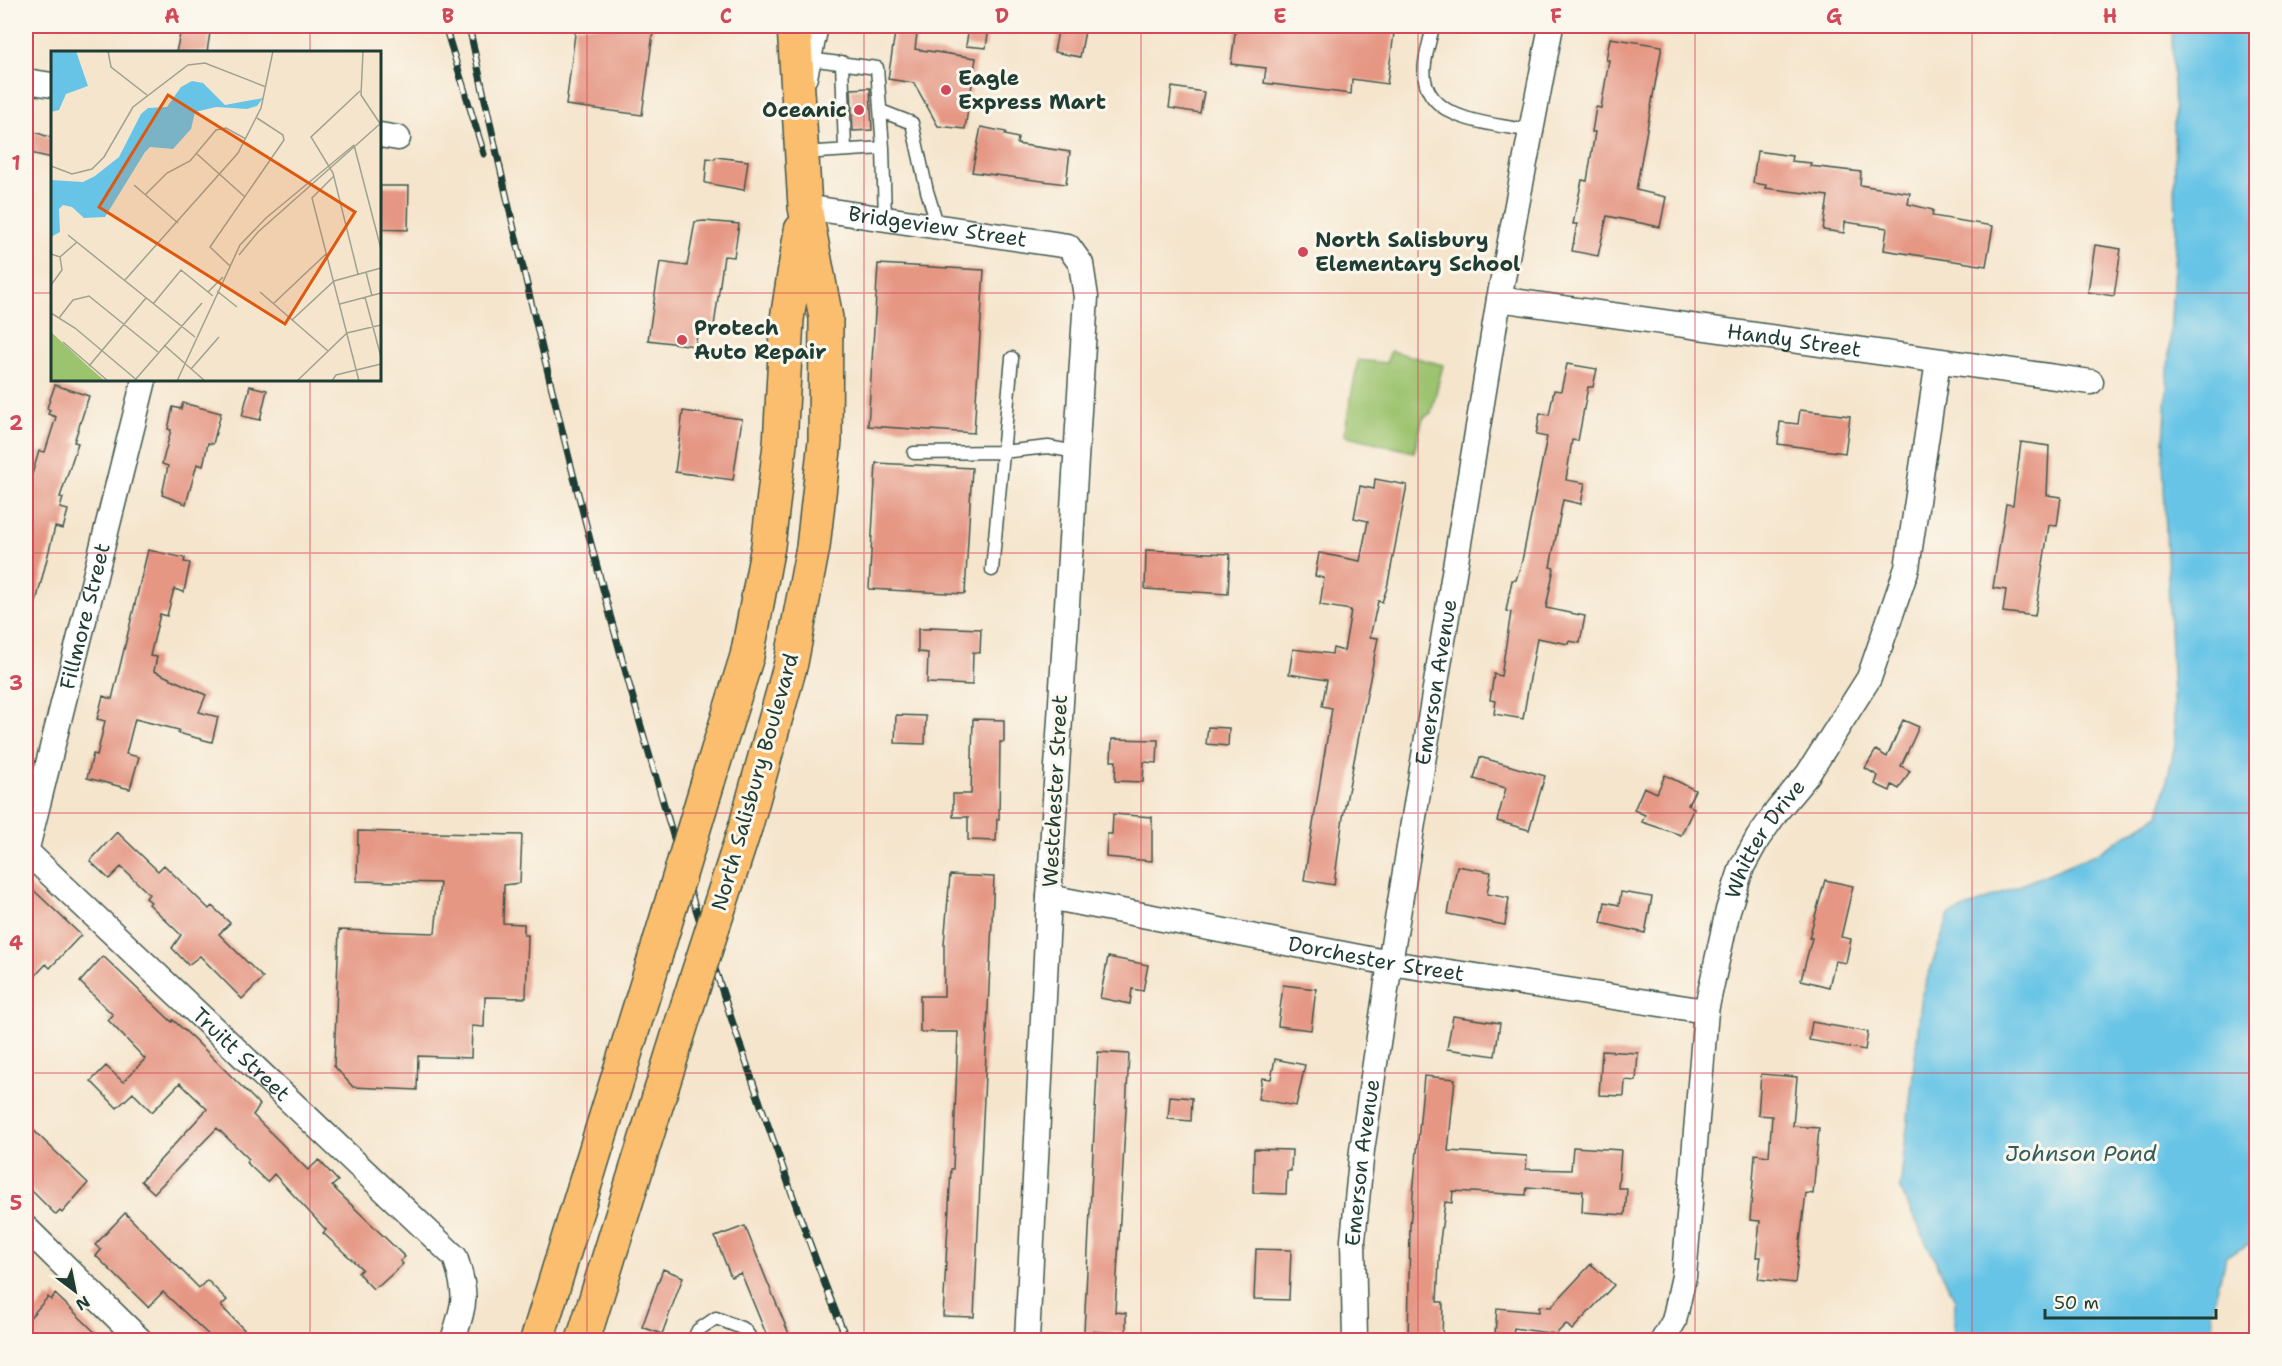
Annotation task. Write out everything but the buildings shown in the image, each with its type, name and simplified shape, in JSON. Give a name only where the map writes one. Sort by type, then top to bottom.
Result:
[{"type":"main road","name":"North Salisbury Boulevard","points":[[583,1341],[746,825],[791,663],[813,547],[825,441],[826,318],[805,207],[794,26]]},
{"type":"main road","name":"North Salisbury Boulevard","points":[[537,1341],[747,656],[768,546],[780,444],[787,319],[805,207]]},
{"type":"street","points":[[799,109],[816,26]]},
{"type":"street","name":"Emerson Avenue","points":[[1355,1341],[1353,1240],[1362,1150],[1390,963],[1499,299],[1551,26]]},
{"type":"street","points":[[26,81],[51,85]]},
{"type":"street","name":"Bridgeview Street","points":[[805,207],[1068,246]]},
{"type":"street","name":"Westchester Street","points":[[1027,1341],[1049,897],[1086,297],[1081,264],[1068,246]]},
{"type":"street","name":"Handy Street","points":[[1499,299],[2091,382]]},
{"type":"street","name":"Whitter Drive","points":[[1663,1341],[1674,1321],[1684,1276],[1706,1011],[1728,910],[1742,867],[1777,811],[1808,774],[1869,678],[1907,568],[1938,361]]},
{"type":"street","name":"Fillmore Street","points":[[26,852],[144,381]]},
{"type":"street","name":"Truitt Street","points":[[26,852],[455,1257],[466,1288],[453,1341]]},
{"type":"street","name":"Dorchester Street","points":[[1049,897],[1390,963],[1706,1011]]},
{"type":"street","points":[[26,1228],[140,1341]]},
{"type":"lane","points":[[1433,26],[1425,80],[1438,104],[1460,116],[1531,131]]},
{"type":"lane","points":[[809,59],[877,68],[884,147],[885,219]]},
{"type":"lane","points":[[842,62],[845,150]]},
{"type":"lane","points":[[881,111],[912,123],[927,191],[938,227]]},
{"type":"lane","points":[[802,153],[884,147]]},
{"type":"lane","points":[[992,570],[1012,358]]},
{"type":"lane","points":[[914,453],[1002,452],[1048,447],[1076,452]]},
{"type":"lane","points":[[693,1341],[698,1330],[716,1318],[744,1329],[752,1341]]},
{"type":"green space","points":[[1391,351],[1443,365],[1431,413],[1423,418],[1414,452],[1344,435],[1358,360],[1386,363]]},
{"type":"water","name":"Johnson Pond","points":[[2172,26],[2256,26],[2256,1241],[2226,1256],[2211,1312],[2216,1340],[1953,1340],[1955,1300],[1900,1189],[1922,994],[1949,915],[2100,852],[2159,815],[2175,745],[2163,461],[2176,231]]},
{"type":"railway","points":[[445,26],[484,154]]},
{"type":"railway","points":[[469,26],[564,438],[637,711],[676,846],[719,980],[804,1228],[847,1340]]},
{"type":"place","name":"Eagle Express Mart","points":[[946,90]]},
{"type":"place","name":"Oceanic","points":[[859,110]]},
{"type":"place","name":"North Salisbury Elementary School","points":[[1303,252]]},
{"type":"place","name":"Protech Auto Repair","points":[[682,340]]}]
